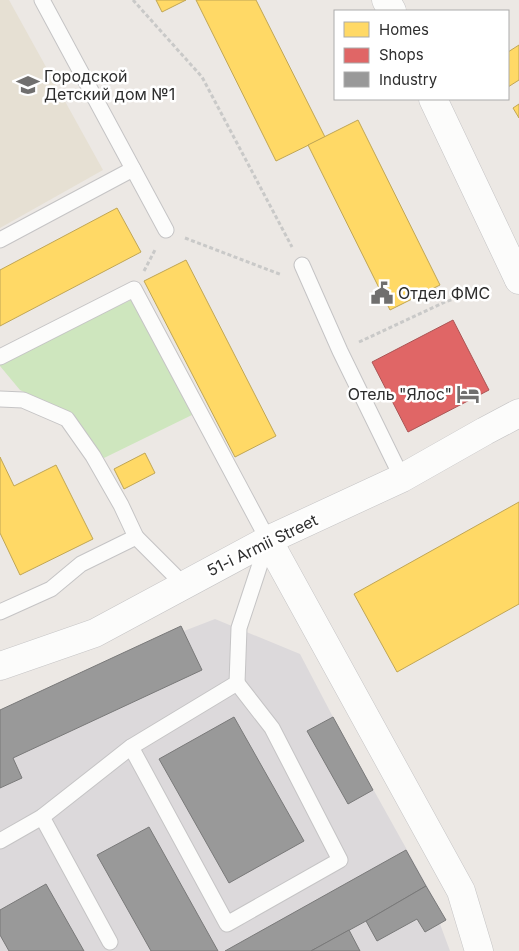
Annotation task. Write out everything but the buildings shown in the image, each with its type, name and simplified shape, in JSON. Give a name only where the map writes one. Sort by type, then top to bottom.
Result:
[{"type":"street","points":[[433,100],[519,278]]},
{"type":"street","name":"51-i Armii Street","points":[[0,666],[95,633],[268,540],[402,478],[519,414]]},
{"type":"street","points":[[268,540],[461,891],[479,951]]},
{"type":"lane","points":[[42,0],[166,230]]},
{"type":"lane","points":[[0,240],[133,169]]},
{"type":"lane","points":[[302,265],[340,351],[402,478]]},
{"type":"lane","points":[[0,357],[134,289],[268,540],[238,628],[237,682],[272,728],[340,860],[227,924],[131,746]]},
{"type":"lane","points":[[0,399],[23,400],[66,419],[94,456],[136,537],[183,584]]},
{"type":"lane","points":[[0,612],[51,589],[80,564],[136,537]]},
{"type":"lane","points":[[0,841],[42,817],[131,746],[237,682]]},
{"type":"lane","points":[[42,817],[110,942]]},
{"type":"path","points":[[133,0],[202,77],[302,265]]},
{"type":"path","points":[[134,289],[166,230],[311,286]]},
{"type":"path","points":[[340,351],[445,302],[519,278]]},
{"type":"shaded area","name":"Городской Детский дом №1","points":[[0,0],[9,0],[103,170],[0,228]]},
{"type":"shaded area","points":[[215,619],[300,654],[446,920],[440,924],[450,951],[0,951],[0,710],[181,626],[184,631]]},
{"type":"green space","points":[[131,300],[194,414],[104,458],[71,415],[20,390],[0,366],[0,362]]},
{"type":"place","name":"Городской Детский дом №1","points":[[28,85]]},
{"type":"place","name":"Отдел ФМС","points":[[382,293]]},
{"type":"place","name":"Отель \"Ялос\"","points":[[468,394]]}]
